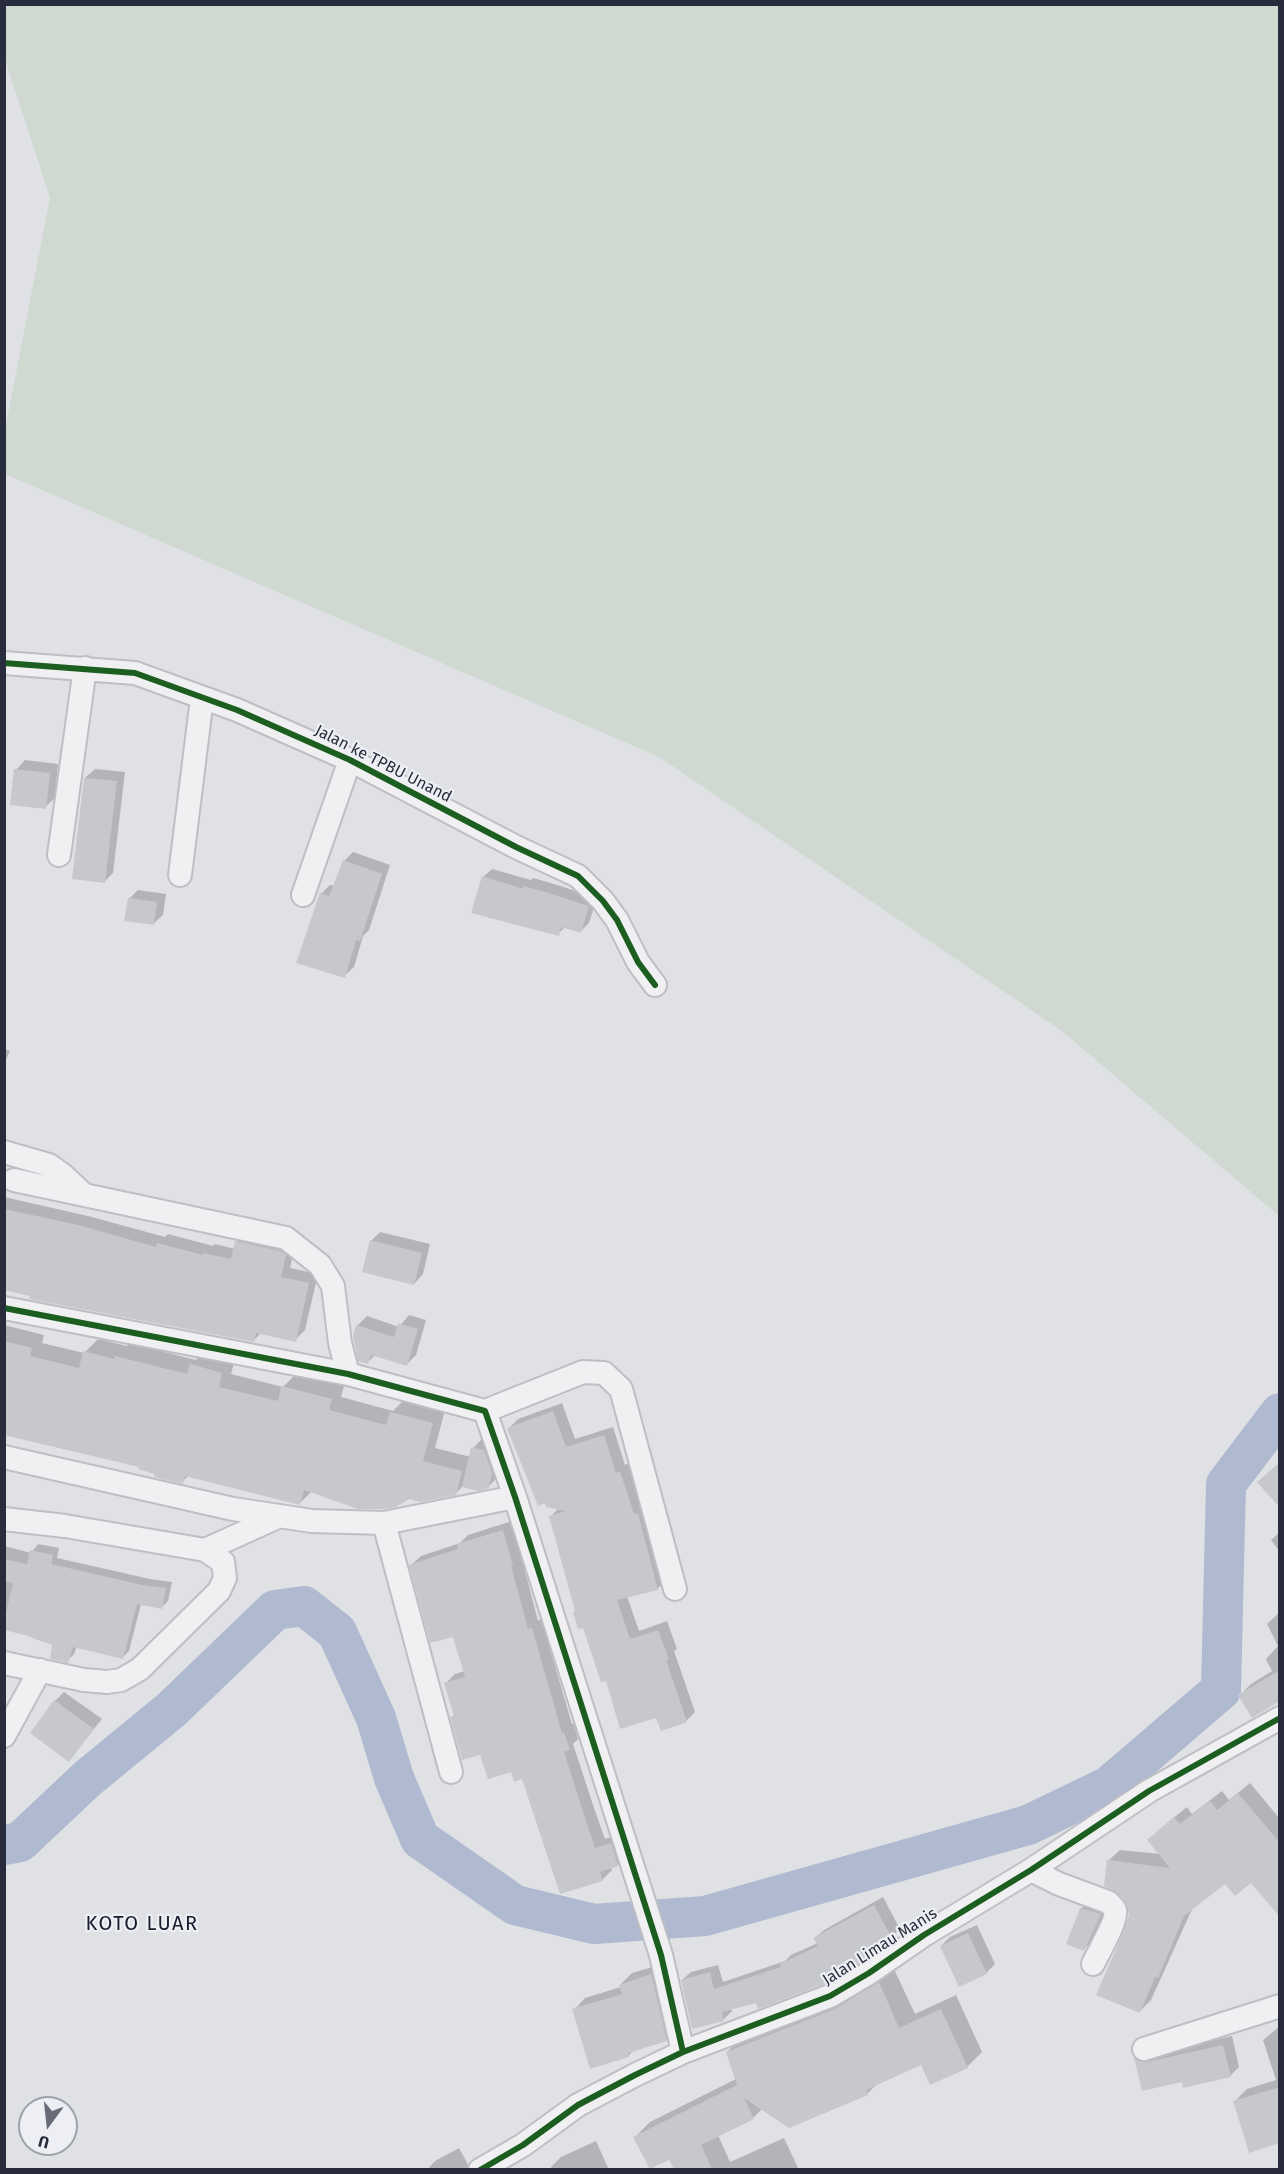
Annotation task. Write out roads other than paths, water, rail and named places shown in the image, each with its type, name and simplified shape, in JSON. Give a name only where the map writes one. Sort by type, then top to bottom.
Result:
[{"type":"street","name":"Jalan ke TPBU Unand","points":[[4,663],[135,674],[247,714],[350,760],[516,847],[578,876],[603,901],[617,920],[638,962],[655,984]]},
{"type":"street","points":[[59,855],[85,668]]},
{"type":"street","points":[[180,875],[202,698]]},
{"type":"street","points":[[303,895],[350,760]]},
{"type":"street","points":[[4,1152],[49,1165],[82,1193]]},
{"type":"street","points":[[14,1180],[286,1238],[320,1265],[333,1286],[340,1343],[348,1374]]},
{"type":"street","points":[[4,1308],[348,1374],[485,1411],[583,1372],[604,1373],[621,1389],[675,1589]]},
{"type":"street","points":[[485,1411],[515,1497],[661,1955],[683,2052]]},
{"type":"street","points":[[4,1457],[233,1509],[312,1521],[384,1523],[515,1497]]},
{"type":"street","points":[[205,1550],[281,1515]]},
{"type":"street","points":[[4,1519],[65,1526],[205,1550],[223,1562],[225,1578],[219,1591],[140,1669],[121,1680],[107,1682],[84,1680],[4,1663]]},
{"type":"street","points":[[384,1523],[451,1772]]},
{"type":"street","points":[[4,1736],[40,1670]]},
{"type":"street","name":"Jalan Limau Manis","points":[[480,2169],[523,2145],[579,2105],[683,2052],[830,1996],[1031,1870],[1149,1791],[1280,1718]]},
{"type":"street","points":[[1031,1870],[1059,1884],[1108,1902],[1113,1907],[1115,1911],[1113,1921],[1093,1964]]},
{"type":"street","points":[[1144,2049],[1280,2006]]},
{"type":"waterway","points":[[4,1845],[20,1842],[88,1778],[171,1710],[275,1610],[304,1606],[337,1632],[376,1718],[394,1778],[420,1839],[515,1905],[594,1924],[705,1916],[1028,1825],[1109,1786],[1221,1690],[1226,1484],[1280,1413]]},
{"type":"district","name":"KOTO LUAR","points":[[142,1924]]}]
